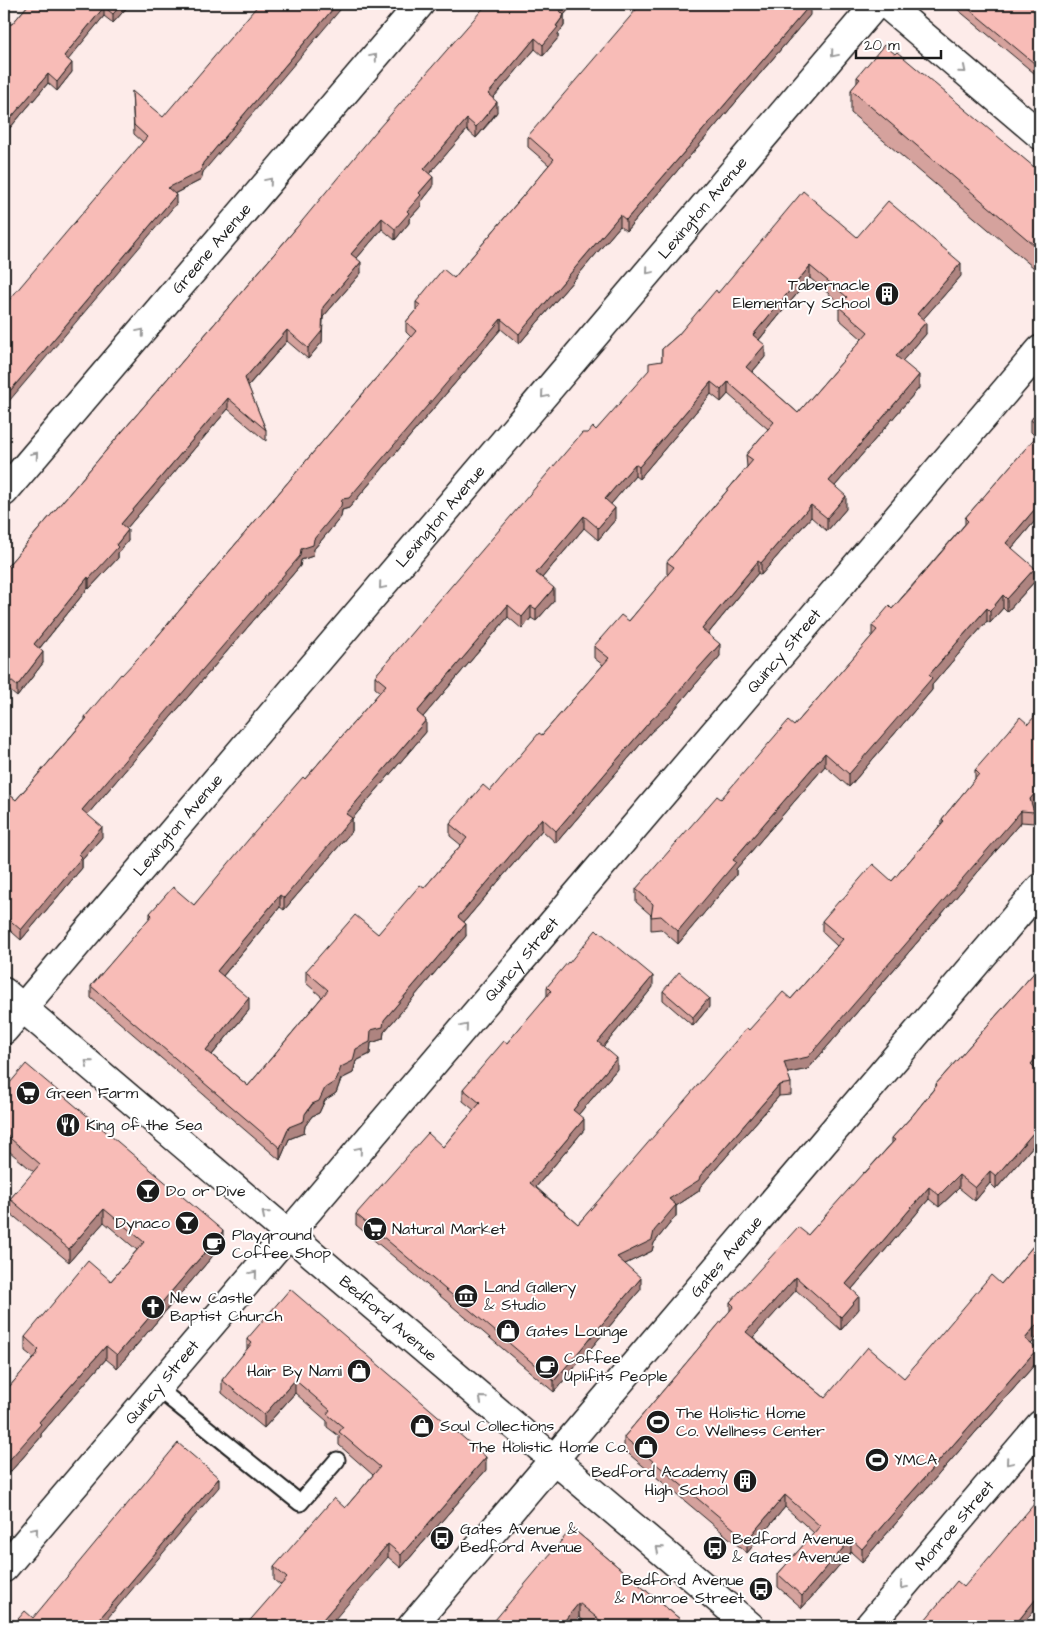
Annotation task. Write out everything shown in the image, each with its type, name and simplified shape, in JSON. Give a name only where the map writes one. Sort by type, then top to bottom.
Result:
[{"type":"street","name":"Greene Avenue","points":[[4,492],[420,4]]},
{"type":"street","name":"Lexington Avenue","points":[[4,1030],[13,1000],[876,4]]},
{"type":"street","points":[[886,4],[1040,135]]},
{"type":"street","name":"Quincy Street","points":[[4,1568],[1040,350]]},
{"type":"street","name":"Gates Avenue","points":[[412,1626],[1040,888]]},
{"type":"street","name":"Bedford Avenue","points":[[13,1000],[750,1626]]},
{"type":"street","name":"Monroe Street","points":[[869,1626],[1040,1425]]},
{"type":"lane","points":[[158,1388],[300,1503],[337,1460]]},
{"type":"building","points":[[29,4],[122,4],[113,14],[104,7],[64,56],[72,63],[57,82],[48,74],[4,126],[4,25],[12,24]]},
{"type":"building","points":[[259,4],[337,4],[203,163],[201,171],[168,188],[176,195],[4,398],[4,306],[147,137],[134,125],[132,91],[163,117]]},
{"type":"building","points":[[487,4],[564,4],[559,10],[564,15],[556,26],[558,27],[543,45],[535,38],[488,94],[497,102],[476,127],[467,119],[424,169],[433,177],[407,211],[409,213],[395,229],[382,218],[351,254],[361,262],[323,307],[322,331],[308,348],[287,330],[245,378],[266,430],[228,398],[121,524],[128,530],[116,545],[118,547],[89,579],[88,577],[34,644],[43,652],[17,686],[4,675],[4,570],[298,226],[378,129]]},
{"type":"building","points":[[641,4],[810,5],[626,220],[620,215],[519,334],[501,319],[349,498],[342,499],[341,506],[314,539],[313,545],[301,549],[300,556],[82,810],[102,827],[79,854],[82,857],[21,930],[4,915],[4,790],[16,800],[87,718],[85,717],[121,674],[151,644],[416,331],[406,322],[420,305],[416,302],[443,269],[454,278],[554,159],[528,136]]},
{"type":"building","points":[[963,4],[1040,4],[1040,68]]},
{"type":"building","points":[[884,45],[895,54],[897,52],[1040,172],[1040,250],[851,90],[860,79],[857,77]]},
{"type":"building","points":[[803,191],[857,237],[888,201],[961,263],[917,314],[926,322],[896,356],[919,375],[829,481],[846,496],[827,518],[811,505],[761,563],[758,561],[702,629],[720,644],[670,703],[651,720],[556,831],[542,818],[458,917],[466,924],[384,1020],[383,1027],[371,1030],[370,1042],[356,1049],[353,1061],[341,1067],[336,1081],[325,1088],[319,1101],[312,1104],[305,1114],[304,1121],[289,1127],[280,1148],[91,986],[152,915],[150,913],[173,887],[194,905],[248,840],[303,777],[305,779],[386,685],[375,676],[582,433],[588,433],[593,427],[596,430],[649,370],[649,363],[662,361],[662,349],[678,335],[716,290],[718,293]],"holes":[[[810,266],[847,297],[839,307],[868,332],[798,413],[746,367],[765,345],[753,335]],[[711,382],[721,390],[728,382],[774,422],[746,455],[753,460],[667,562],[674,567],[629,621],[621,615],[594,646],[609,658],[542,735],[539,733],[490,791],[483,785],[450,824],[467,838],[424,888],[420,885],[378,934],[355,915],[306,971],[328,990],[248,1086],[206,1050],[249,998],[217,971],[280,895],[284,898],[352,818],[346,814],[426,720],[417,712],[508,605],[522,617],[531,606],[536,609],[554,588],[536,573],[584,516],[598,528],[615,508],[605,499],[635,464],[639,467]]]},
{"type":"building","points":[[1040,408],[1040,427],[1031,420]]},
{"type":"building","points":[[1040,432],[1040,503],[1006,543],[1035,568],[1007,599],[1003,595],[990,611],[987,608],[929,675],[932,678],[849,774],[825,753],[733,860],[736,862],[678,931],[661,916],[651,917],[653,904],[636,889],[717,796],[721,799],[788,721],[794,726],[877,630],[872,626],[889,606],[892,609],[910,589],[968,521],[965,518]]},
{"type":"building","points":[[1040,710],[1040,787],[1030,799],[1034,812],[1021,811],[808,1057],[784,1062],[791,1083],[779,1085],[700,1176],[699,1180],[669,1199],[676,1205],[654,1231],[652,1240],[617,1257],[641,1278],[554,1381],[356,1214],[428,1133],[443,1147],[480,1103],[463,1089],[504,1041],[507,1043],[551,991],[547,987],[596,930],[653,976],[598,1042],[617,1058],[573,1110],[584,1119],[530,1183],[578,1224],[747,1028],[749,1030],[783,992],[791,999],[843,939],[822,921],[839,901],[873,864],[892,881],[944,821],[942,819],[979,774],[975,770],[1020,717],[1028,724]]},
{"type":"building","points":[[1040,966],[1040,1053],[1031,1064],[1040,1073],[1040,1125],[996,1176],[990,1171],[975,1188],[959,1175],[939,1195],[929,1187],[846,1284],[859,1296],[841,1317],[796,1277],[746,1332],[825,1398],[868,1347],[904,1378],[991,1275],[1001,1284],[1040,1238],[1040,1320],[1025,1339],[1037,1349],[862,1549],[851,1539],[802,1596],[778,1574],[820,1526],[785,1495],[747,1540],[624,1437],[734,1306],[730,1302],[798,1227],[808,1235],[895,1140],[892,1138],[913,1115],[936,1084]]},
{"type":"building","points":[[679,972],[709,998],[693,1017],[663,991]]},
{"type":"building","points":[[26,1064],[223,1231],[117,1355],[106,1346],[39,1422],[41,1424],[4,1466],[4,1393],[39,1350],[25,1337],[88,1261],[111,1281],[144,1242],[104,1209],[69,1249],[10,1199],[40,1164],[4,1133],[4,1090]]},
{"type":"building","points":[[290,1289],[486,1457],[401,1555],[388,1544],[317,1626],[245,1626],[287,1578],[274,1567],[334,1498],[345,1508],[380,1467],[339,1432],[343,1427],[327,1414],[330,1410],[295,1380],[264,1415],[222,1380],[252,1343],[247,1339]]},
{"type":"building","points":[[178,1443],[219,1478],[95,1624],[93,1622],[89,1626],[12,1626],[25,1611],[33,1618]]},
{"type":"building","points":[[1040,1497],[1040,1594],[1014,1626],[920,1626],[957,1581],[964,1587]]},
{"type":"building","points":[[572,1528],[688,1626],[607,1626],[579,1603],[560,1626],[490,1626]]},
{"type":"place","name":"Tabernacle Elementary School","points":[[887,294]]},
{"type":"place","name":"Green Farm","points":[[28,1093]]},
{"type":"place","name":"King of the Sea","points":[[68,1125]]},
{"type":"place","name":"Do or Dive","points":[[148,1191]]},
{"type":"place","name":"Dynaco","points":[[187,1223]]},
{"type":"place","name":"Natural Market","points":[[375,1229]]},
{"type":"place","name":"Playground Coffee Shop","points":[[214,1244]]},
{"type":"place","name":"Land Gallery & Studio","points":[[466,1296]]},
{"type":"place","name":"New Castle Baptist Church","points":[[153,1307]]},
{"type":"place","name":"Gates Lounge","points":[[508,1331]]},
{"type":"place","name":"Coffee Uplifits People","points":[[547,1367]]},
{"type":"place","name":"Hair By Nami","points":[[359,1371]]},
{"type":"place","name":"The Holistic Home Co. Wellness Center","points":[[658,1422]]},
{"type":"place","name":"Soul Collections","points":[[422,1426]]},
{"type":"place","name":"The Holistic Home Co.","points":[[646,1447]]},
{"type":"place","name":"YMCA","points":[[877,1460]]},
{"type":"place","name":"Bedford Academy High School","points":[[745,1481]]},
{"type":"place","name":"Gates Avenue & Bedford Avenue","points":[[442,1538]]},
{"type":"place","name":"Bedford Avenue & Gates Avenue","points":[[715,1548]]},
{"type":"place","name":"Bedford Avenue & Monroe Street","points":[[761,1589]]}]
